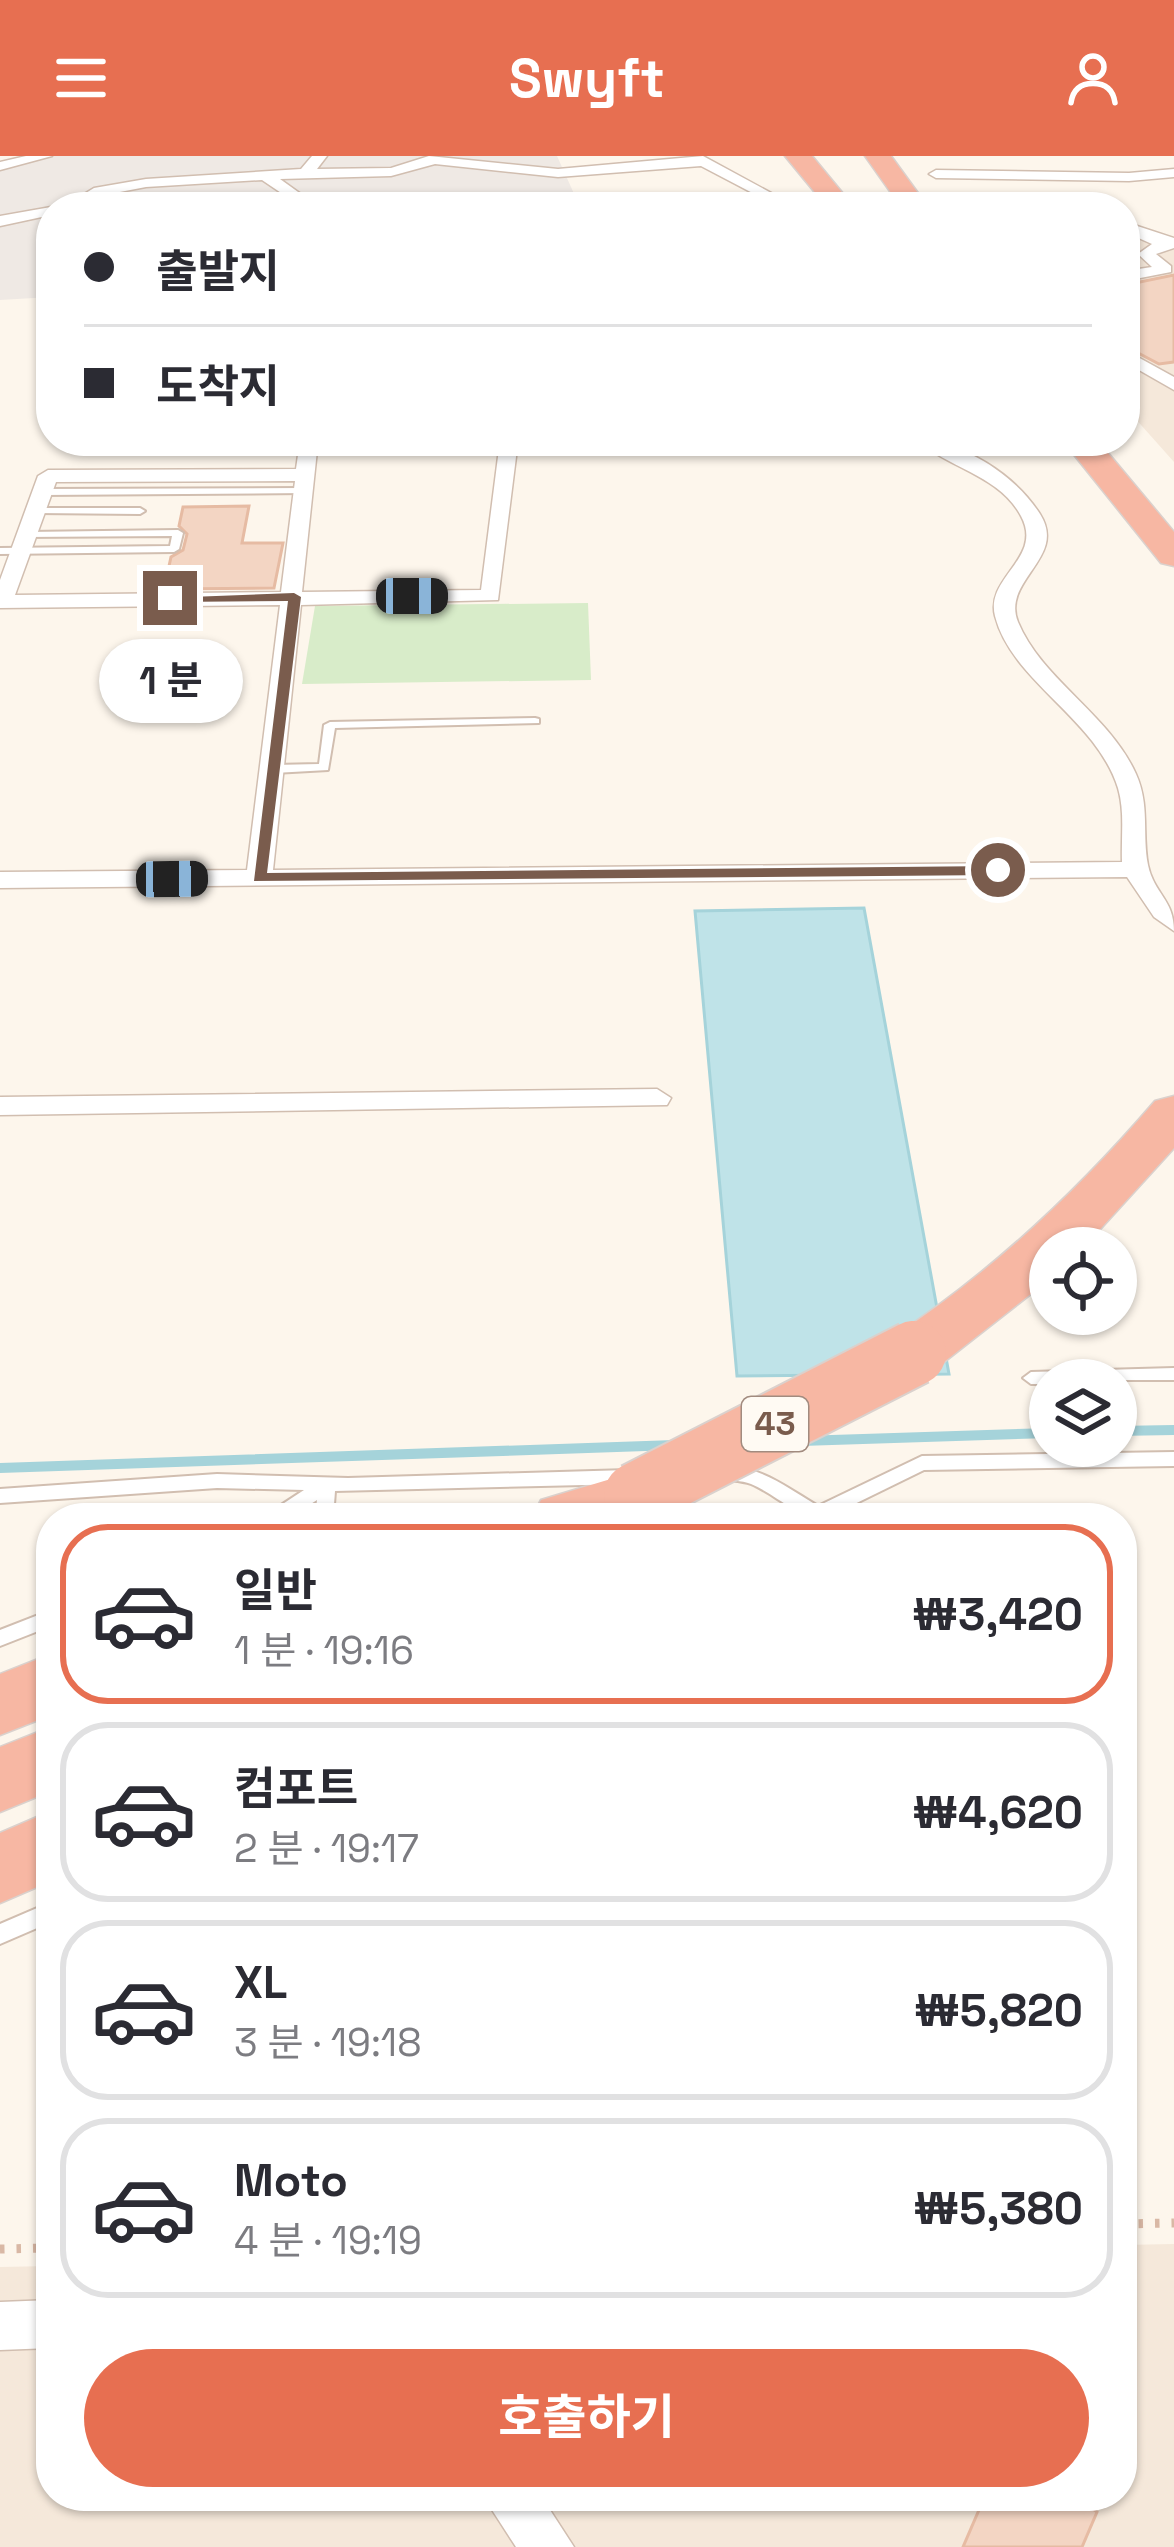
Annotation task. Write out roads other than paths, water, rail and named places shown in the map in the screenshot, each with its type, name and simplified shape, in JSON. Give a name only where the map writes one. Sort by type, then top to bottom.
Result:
[{"type":"highway","points":[[798,156],[828,192]]},
{"type":"highway","points":[[878,156],[904,192]]},
{"type":"highway","points":[[1092,456],[1174,555]]},
{"type":"highway","name":"43","points":[[620,1503],[914,1353],[986,1306],[1099,1203],[1174,1113]]},
{"type":"highway","points":[[0,1706],[36,1690]]},
{"type":"highway","points":[[0,1780],[36,1764]]},
{"type":"highway","points":[[0,1869],[36,1852]]},
{"type":"street","points":[[0,166],[45,156]]},
{"type":"street","points":[[305,173],[320,156]]},
{"type":"street","points":[[98,192],[166,172],[266,176],[391,172],[435,158],[558,173],[697,159],[761,192]]},
{"type":"street","points":[[936,175],[1129,177],[1174,173]]},
{"type":"street","points":[[266,176],[290,192]]},
{"type":"street","points":[[0,221],[36,214]]},
{"type":"street","points":[[1140,233],[1171,244]]},
{"type":"street","points":[[1140,273],[1165,269],[1147,254],[1171,244]]},
{"type":"street","points":[[1140,364],[1174,385]]},
{"type":"street","points":[[259,878],[308,456]]},
{"type":"street","points":[[305,483],[48,476],[16,546],[2,601],[491,596],[507,456]]},
{"type":"street","points":[[955,456],[1001,482],[1031,517],[1037,534],[1035,554],[1006,592],[1004,612],[1026,649],[1112,749],[1135,807],[1136,869],[1149,894],[1174,923]]},
{"type":"street","points":[[0,880],[1136,869]]},
{"type":"street","points":[[0,1106],[657,1098]]},
{"type":"street","points":[[0,2326],[36,2325]]},
{"type":"street","points":[[520,2511],[548,2547]]},
{"type":"lane","points":[[39,501],[140,511]]},
{"type":"lane","points":[[178,533],[174,549],[16,546],[178,533]]},
{"type":"lane","points":[[274,769],[324,767],[330,725],[535,721]]},
{"type":"lane","points":[[1137,1375],[1174,1374]]},
{"type":"lane","points":[[840,1503],[922,1463],[1174,1459]]},
{"type":"lane","points":[[0,1496],[217,1481],[327,1485],[748,1474],[793,1503]]},
{"type":"lane","points":[[298,1503],[327,1485]]},
{"type":"lane","points":[[325,1503],[327,1485]]},
{"type":"lane","points":[[0,1638],[36,1624]]},
{"type":"lane","points":[[0,1934],[36,1918]]},
{"type":"water","points":[[864,908],[949,1374],[737,1376],[695,911]]},
{"type":"waterway","points":[[1137,1431],[1174,1430]]},
{"type":"waterway","points":[[801,1441],[1029,1434]]},
{"type":"waterway","points":[[0,1468],[675,1445]]}]
